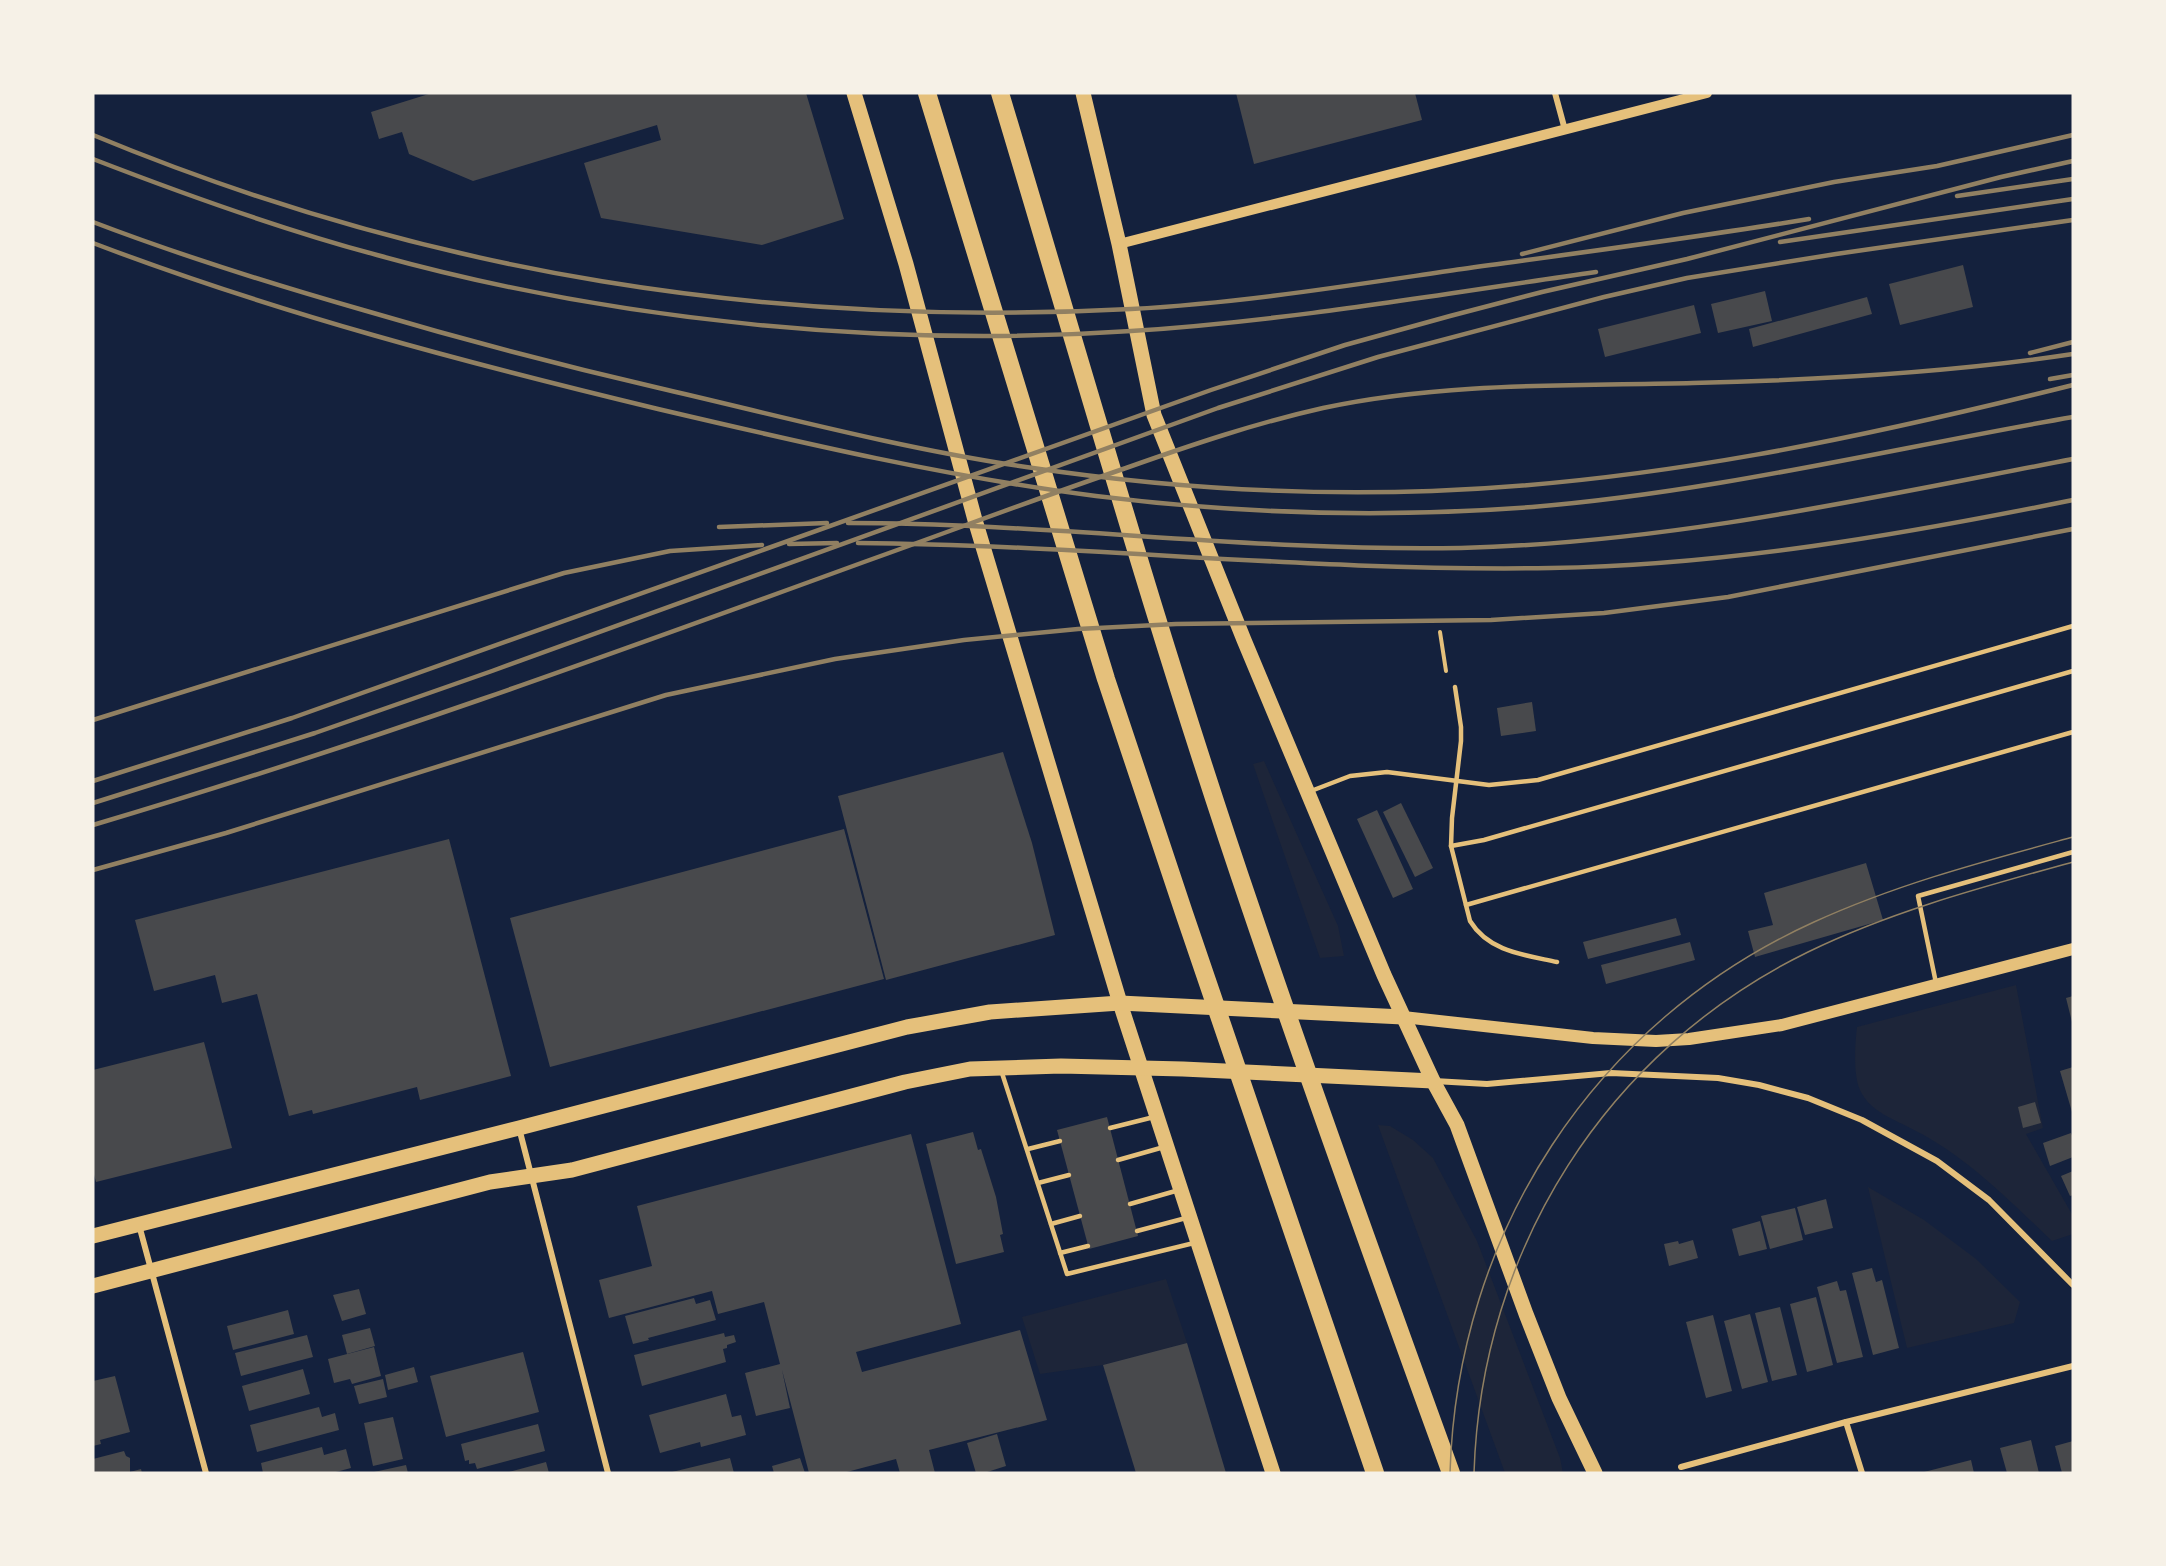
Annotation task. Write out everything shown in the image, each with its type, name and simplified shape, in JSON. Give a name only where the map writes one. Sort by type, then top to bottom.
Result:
[{"type":"highway","points":[[927,93],[1117,711],[1375,1473]]},
{"type":"highway","points":[[1000,93],[1141,568],[1250,908],[1392,1313],[1451,1473]]},
{"type":"main road","points":[[854,93],[906,264],[975,520],[1120,1003],[1274,1473]]},
{"type":"main road","points":[[1083,93],[1119,244],[1155,415],[1240,629],[1403,1017],[1457,1125],[1559,1398],[1595,1473]]},
{"type":"main road","points":[[93,1236],[907,1027],[990,1012],[1120,1003],[1156,1004],[1403,1017],[1593,1038],[1656,1041],[1719,1036],[1782,1025],[2073,949]]},
{"type":"main road","points":[[93,1286],[490,1182],[572,1170],[905,1082],[970,1069],[1061,1066],[1183,1069],[1433,1081]]},
{"type":"street","points":[[1555,93],[1565,130]]},
{"type":"street","points":[[1119,244],[1707,93]]},
{"type":"street","points":[[1433,1081],[1487,1084],[1611,1073],[1718,1078],[1759,1084],[1808,1098],[1863,1120],[1937,1161],[1989,1200],[2073,1285]]},
{"type":"street","points":[[519,1128],[608,1473]]},
{"type":"street","points":[[139,1224],[206,1473]]},
{"type":"street","points":[[1681,1467],[1846,1422],[2073,1366]]},
{"type":"street","points":[[1846,1422],[1862,1473]]},
{"type":"lane","points":[[1308,792],[1335,780],[1369,773],[1407,773],[1456,782],[1489,785],[1512,784],[1565,773],[2073,626]]},
{"type":"lane","points":[[1451,846],[1484,840],[2073,671]]},
{"type":"lane","points":[[1455,687],[1461,728],[1451,846],[1470,921],[1477,932],[1495,946],[1557,962]]},
{"type":"lane","points":[[1466,905],[2073,732]]},
{"type":"lane","points":[[1936,985],[1918,896],[2073,852]]},
{"type":"lane","points":[[1000,1067],[1067,1274],[1198,1242]]},
{"type":"lane","points":[[1110,1128],[1158,1116]]},
{"type":"lane","points":[[1028,1149],[1060,1141]]},
{"type":"lane","points":[[1118,1160],[1167,1146]]},
{"type":"lane","points":[[1038,1183],[1069,1174]]},
{"type":"lane","points":[[1130,1204],[1181,1190]]},
{"type":"lane","points":[[1051,1224],[1080,1216]]},
{"type":"lane","points":[[1137,1231],[1190,1217]]},
{"type":"lane","points":[[1060,1254],[1088,1246]]},
{"type":"path","points":[[1440,632],[1446,674],[1455,687]]},
{"type":"shaded area","points":[[1264,761],[1338,926],[1344,956],[1320,958],[1253,764]]},
{"type":"shaded area","points":[[2016,985],[2043,1128],[2026,1134],[2073,1216],[2073,1234],[2052,1241],[2004,1195],[1952,1153],[1870,1104],[1860,1090],[1856,1076],[1857,1027]]},
{"type":"shaded area","points":[[1378,1125],[1390,1126],[1413,1140],[1433,1158],[1477,1241],[1560,1458],[1563,1473],[1505,1473]]},
{"type":"shaded area","points":[[1868,1187],[1924,1220],[1976,1259],[2020,1302],[2014,1323],[1907,1348]]},
{"type":"shaded area","points":[[1166,1279],[1187,1343],[1103,1365],[1040,1374],[1022,1317]]},
{"type":"building","points":[[432,93],[806,93],[844,219],[762,245],[601,218],[584,163],[661,140],[657,125],[473,181],[409,154],[402,132],[379,139],[371,112]]},
{"type":"building","points":[[1236,93],[1415,93],[1422,120],[1254,164]]},
{"type":"building","points":[[1963,265],[1973,307],[1900,325],[1889,284]]},
{"type":"building","points":[[1765,291],[1772,321],[1718,333],[1711,304]]},
{"type":"building","points":[[1867,297],[1872,314],[1753,347],[1749,329]]},
{"type":"building","points":[[1694,305],[1701,333],[1605,357],[1598,329]]},
{"type":"building","points":[[1532,702],[1536,731],[1501,736],[1497,708]]},
{"type":"building","points":[[1003,752],[1032,843],[1055,935],[886,980],[838,796]]},
{"type":"building","points":[[1401,803],[1433,868],[1415,877],[1383,812]]},
{"type":"building","points":[[1377,810],[1413,889],[1393,898],[1357,819]]},
{"type":"building","points":[[844,829],[884,979],[550,1067],[510,918]]},
{"type":"building","points":[[449,839],[511,1076],[420,1100],[417,1087],[313,1114],[312,1110],[289,1116],[257,994],[222,1003],[215,975],[154,991],[135,920]]},
{"type":"building","points":[[1866,863],[1883,920],[1755,957],[1748,931],[1773,925],[1764,893]]},
{"type":"building","points":[[1676,918],[1681,935],[1588,959],[1583,942]]},
{"type":"building","points":[[1690,942],[1695,960],[1606,984],[1601,965]]},
{"type":"building","points":[[2073,996],[2073,1022],[2072,1022],[2066,998]]},
{"type":"building","points":[[204,1042],[232,1148],[96,1182],[93,1171],[93,1070]]},
{"type":"building","points":[[2073,1067],[2073,1112],[2072,1112],[2060,1071]]},
{"type":"building","points":[[2035,1102],[2041,1123],[2023,1128],[2018,1107]]},
{"type":"building","points":[[1107,1117],[1138,1236],[1089,1249],[1057,1130]]},
{"type":"building","points":[[973,1132],[978,1150],[981,1149],[996,1197],[1004,1252],[956,1264],[926,1144]]},
{"type":"building","points":[[2071,1133],[2073,1157],[2050,1166],[2043,1143]]},
{"type":"building","points":[[911,1134],[961,1324],[856,1352],[862,1372],[1020,1330],[1047,1420],[929,1450],[935,1473],[900,1473],[896,1459],[843,1473],[809,1473],[782,1370],[790,1408],[756,1416],[745,1373],[780,1364],[764,1302],[718,1314],[712,1291],[609,1318],[599,1280],[652,1266],[637,1206]]},
{"type":"building","points":[[2073,1171],[2073,1195],[2070,1196],[2061,1176]]},
{"type":"building","points":[[1826,1199],[1833,1228],[1805,1235],[1797,1207]]},
{"type":"building","points":[[1795,1208],[1803,1240],[1770,1249],[1761,1216]]},
{"type":"building","points":[[1760,1221],[1767,1249],[1739,1256],[1732,1229]]},
{"type":"building","points":[[1693,1240],[1698,1258],[1669,1266],[1664,1244],[1678,1241],[1679,1244]]},
{"type":"building","points":[[1872,1268],[1876,1282],[1882,1280],[1899,1348],[1873,1355],[1852,1273]]},
{"type":"building","points":[[1837,1281],[1840,1291],[1846,1290],[1863,1357],[1837,1363],[1817,1287]]},
{"type":"building","points":[[359,1289],[366,1314],[342,1321],[333,1295]]},
{"type":"building","points":[[1816,1297],[1833,1365],[1807,1372],[1790,1304]]},
{"type":"building","points":[[694,1298],[696,1304],[710,1300],[716,1320],[633,1344],[625,1316]]},
{"type":"building","points":[[1780,1307],[1797,1375],[1772,1381],[1755,1313]]},
{"type":"building","points":[[288,1310],[294,1334],[233,1350],[227,1326]]},
{"type":"building","points":[[1750,1314],[1768,1382],[1742,1389],[1724,1321]]},
{"type":"building","points":[[1713,1315],[1732,1391],[1706,1398],[1686,1322]]},
{"type":"building","points":[[370,1328],[375,1346],[347,1354],[342,1335]]},
{"type":"building","points":[[724,1333],[725,1337],[734,1335],[736,1342],[723,1349],[726,1362],[642,1386],[634,1355]]},
{"type":"building","points":[[307,1335],[313,1357],[241,1376],[235,1353]]},
{"type":"building","points":[[1187,1343],[1226,1473],[1136,1473],[1103,1365]]},
{"type":"building","points":[[374,1347],[381,1376],[352,1384],[350,1379],[334,1383],[328,1359]]},
{"type":"building","points":[[523,1352],[539,1412],[446,1437],[430,1376]]},
{"type":"building","points":[[414,1367],[418,1382],[388,1390],[385,1375]]},
{"type":"building","points":[[303,1369],[310,1394],[249,1411],[242,1386]]},
{"type":"building","points":[[115,1376],[130,1432],[100,1440],[101,1444],[93,1446],[93,1381]]},
{"type":"building","points":[[383,1379],[387,1397],[359,1404],[354,1386]]},
{"type":"building","points":[[726,1394],[732,1417],[741,1415],[746,1435],[701,1447],[700,1442],[660,1453],[649,1415]]},
{"type":"building","points":[[319,1407],[322,1417],[335,1413],[339,1430],[257,1452],[250,1425]]},
{"type":"building","points":[[393,1417],[403,1459],[373,1466],[364,1423]]},
{"type":"building","points":[[538,1424],[545,1451],[477,1469],[475,1463],[469,1464],[469,1460],[465,1461],[461,1444]]},
{"type":"building","points":[[997,1434],[1006,1466],[984,1473],[976,1473],[967,1443]]},
{"type":"building","points":[[2031,1440],[2039,1473],[2007,1473],[2000,1448]]},
{"type":"building","points":[[2073,1441],[2073,1473],[2062,1473],[2055,1446]]},
{"type":"building","points":[[322,1447],[324,1455],[346,1449],[351,1468],[332,1473],[263,1473],[261,1463]]},
{"type":"building","points":[[124,1451],[130,1458],[130,1472],[141,1469],[142,1473],[93,1473],[93,1459]]},
{"type":"building","points":[[730,1458],[734,1473],[672,1472]]},
{"type":"building","points":[[800,1458],[805,1473],[774,1473],[772,1466]]},
{"type":"building","points":[[1971,1460],[1974,1473],[1924,1473],[1924,1472]]},
{"type":"building","points":[[546,1462],[549,1473],[509,1473],[509,1472]]},
{"type":"building","points":[[406,1465],[408,1473],[374,1473],[374,1472]]},
{"type":"tram line","points":[[1450,1473],[1459,1385],[1479,1300],[1510,1220],[1552,1145],[1604,1077],[1665,1017],[1735,965],[1814,922],[1909,885],[1974,864],[2073,837]]},
{"type":"tram line","points":[[1474,1473],[1482,1390],[1501,1311],[1529,1236],[1568,1166],[1615,1101],[1672,1044],[1736,994],[1808,952],[1905,912],[2073,862]]},
{"type":"railway","points":[[93,135],[219,183],[346,224],[473,256],[602,281],[732,299],[863,309],[996,313],[1173,306],[1338,287],[1809,219]]},
{"type":"railway","points":[[1522,254],[1683,213],[1834,182],[1937,166],[2073,135]]},
{"type":"railway","points":[[93,159],[269,223],[377,255],[468,278],[655,313],[847,332],[943,336],[1131,331],[1248,321],[1596,272]]},
{"type":"railway","points":[[93,781],[292,718],[1211,390],[1345,345],[1542,292],[1687,259],[2001,177],[2073,161]]},
{"type":"railway","points":[[1957,196],[2073,179]]},
{"type":"railway","points":[[1780,242],[2073,199]]},
{"type":"railway","points":[[93,803],[315,733],[1218,408],[1378,357],[1604,297],[1687,278],[2073,220]]},
{"type":"railway","points":[[93,222],[194,258],[295,290],[547,361],[934,451],[1076,474],[1178,485],[1280,491],[1381,492],[1432,491],[1594,479],[1675,468],[1835,440],[2073,385]]},
{"type":"railway","points":[[93,243],[302,314],[444,355],[586,392],[931,469],[1096,496],[1204,507],[1368,513],[1532,507],[1600,500],[1736,480],[2073,417]]},
{"type":"railway","points":[[2030,353],[2073,342]]},
{"type":"railway","points":[[93,825],[288,764],[577,666],[1175,451],[1273,420],[1323,408],[1461,389],[1836,378],[1931,371],[2073,354]]},
{"type":"railway","points":[[2050,379],[2073,375]]},
{"type":"railway","points":[[848,523],[1001,527],[1307,546],[1461,548],[1538,544],[1692,528],[1768,516],[2073,459]]},
{"type":"railway","points":[[858,543],[1031,548],[1377,566],[1464,568],[1617,566],[1813,546],[1943,525],[2073,500]]},
{"type":"railway","points":[[719,527],[827,523]]},
{"type":"railway","points":[[93,870],[226,833],[666,695],[835,659],[964,640],[1078,629],[1176,624],[1491,620],[1604,613],[1728,597],[2073,529]]},
{"type":"railway","points":[[789,544],[837,543]]},
{"type":"railway","points":[[93,720],[564,573],[670,551],[762,545]]}]
